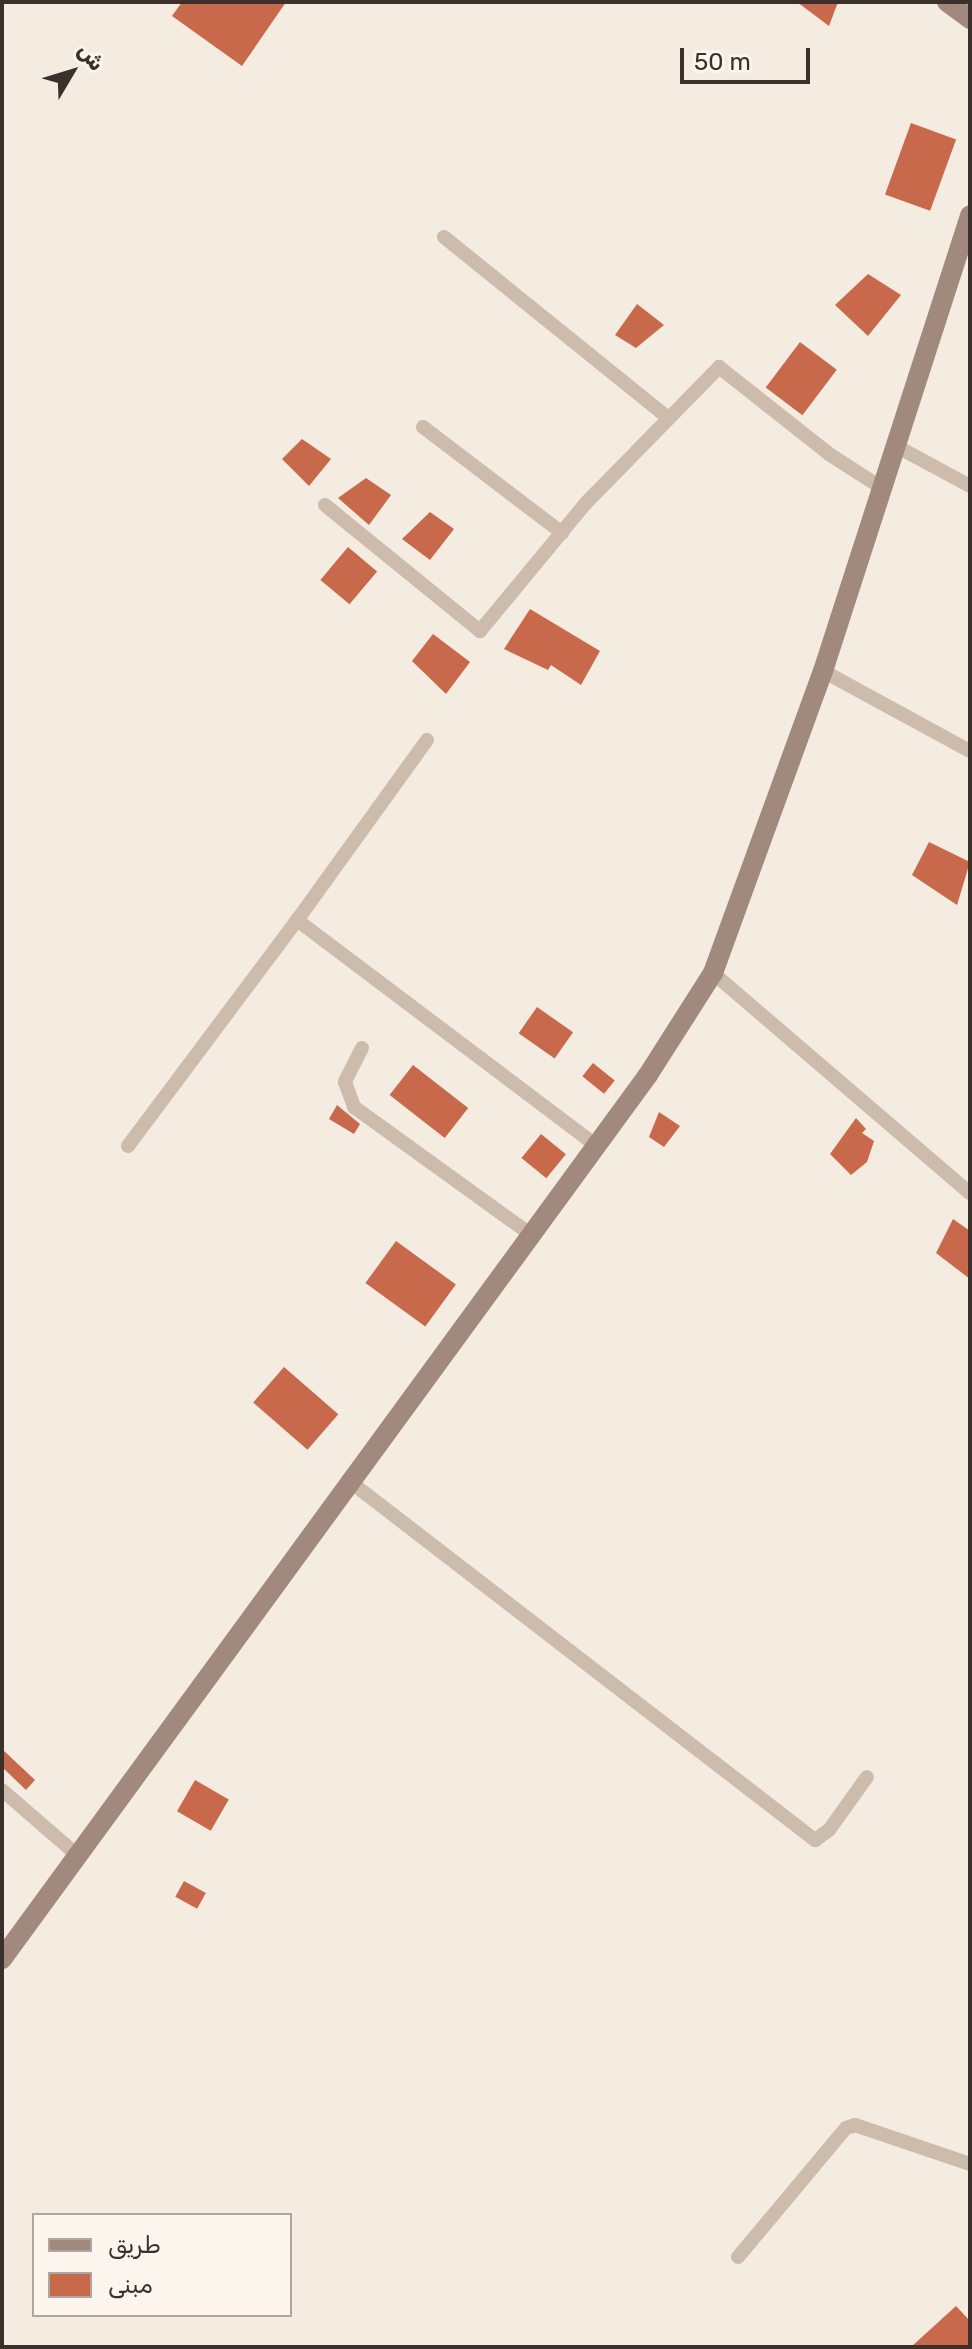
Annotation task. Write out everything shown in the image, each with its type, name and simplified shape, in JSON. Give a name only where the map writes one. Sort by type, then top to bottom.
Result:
[{"type":"street","points":[[2,1959],[348,1480],[596,1145],[713,973],[823,671],[970,215]]},
{"type":"street","points":[[444,237],[668,418]]},
{"type":"street","points":[[325,505],[480,631],[562,533],[712,372],[725,368],[829,454],[882,488]]},
{"type":"street","points":[[423,427],[562,533]]},
{"type":"street","points":[[896,446],[970,486]]},
{"type":"street","points":[[823,671],[970,751]]},
{"type":"street","points":[[128,1146],[427,740]]},
{"type":"street","points":[[297,920],[596,1145]]},
{"type":"street","points":[[713,973],[970,1193]]},
{"type":"street","points":[[362,1048],[345,1082],[354,1107],[530,1234]]},
{"type":"street","points":[[348,1480],[815,1840],[829,1830],[867,1777]]},
{"type":"street","points":[[2,1790],[77,1855]]},
{"type":"street","points":[[738,2257],[846,2128],[855,2125],[970,2164]]},
{"type":"building","points":[[182,2],[286,2],[242,66],[172,16]]},
{"type":"building","points":[[797,2],[838,2],[829,26]]},
{"type":"building","points":[[911,123],[956,139],[930,211],[885,194]]},
{"type":"building","points":[[868,274],[901,295],[868,336],[835,305]]},
{"type":"building","points":[[637,304],[664,325],[636,348],[615,335]]},
{"type":"building","points":[[800,342],[837,370],[802,415],[766,388]]},
{"type":"building","points":[[302,439],[331,459],[309,486],[282,459]]},
{"type":"building","points":[[366,478],[391,495],[369,525],[338,498]]},
{"type":"building","points":[[430,512],[454,529],[430,560],[402,539]]},
{"type":"building","points":[[348,547],[377,571],[349,604],[320,580]]},
{"type":"building","points":[[530,609],[600,651],[581,685],[551,665],[548,670],[504,649]]},
{"type":"building","points":[[433,634],[470,662],[446,694],[412,661]]},
{"type":"building","points":[[929,842],[970,862],[957,905],[912,875]]},
{"type":"building","points":[[537,1007],[573,1032],[555,1058],[519,1033]]},
{"type":"building","points":[[593,1063],[615,1081],[604,1094],[582,1076]]},
{"type":"building","points":[[413,1065],[468,1108],[445,1138],[390,1095]]},
{"type":"building","points":[[337,1105],[360,1124],[354,1134],[329,1119]]},
{"type":"building","points":[[659,1112],[680,1126],[664,1147],[649,1137]]},
{"type":"building","points":[[856,1118],[866,1129],[862,1133],[874,1141],[867,1162],[851,1175],[830,1154]]},
{"type":"building","points":[[541,1134],[566,1154],[546,1178],[521,1158]]},
{"type":"building","points":[[953,1219],[970,1231],[970,1279],[936,1253]]},
{"type":"building","points":[[396,1241],[456,1284],[425,1327],[365,1283]]},
{"type":"building","points":[[284,1367],[338,1414],[308,1450],[253,1402]]},
{"type":"building","points":[[2,1749],[35,1780],[26,1790],[2,1767]]},
{"type":"building","points":[[195,1780],[229,1800],[211,1831],[177,1811]]},
{"type":"building","points":[[184,1881],[206,1893],[197,1909],[175,1897]]},
{"type":"building","points":[[956,2306],[970,2321],[970,2347],[911,2347]]}]
